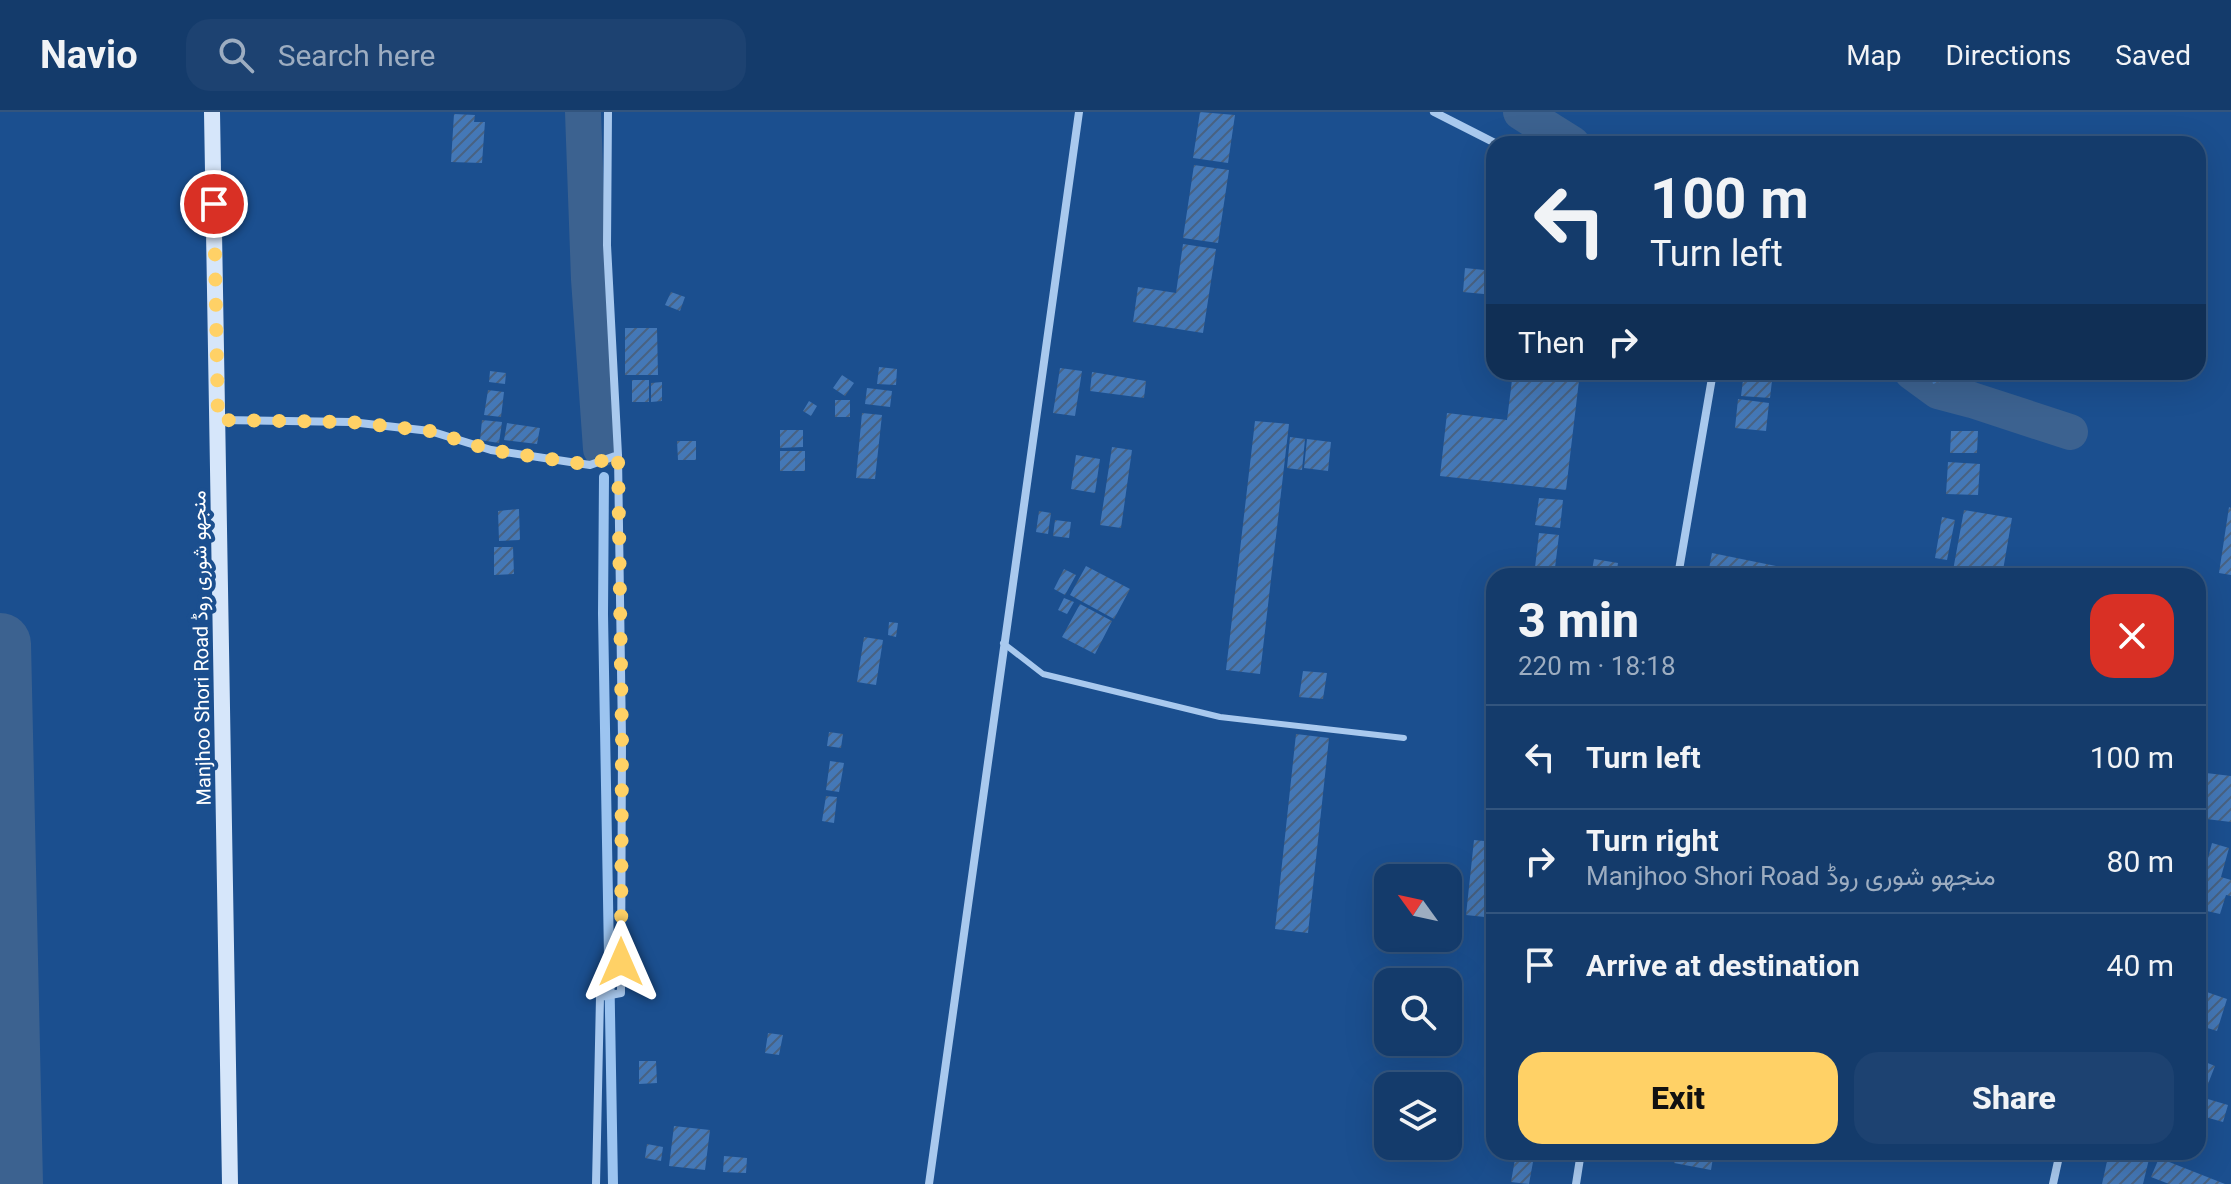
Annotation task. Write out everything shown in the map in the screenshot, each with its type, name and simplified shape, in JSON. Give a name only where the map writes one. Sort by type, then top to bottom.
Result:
[{"type":"street","name":"Manjhoo Shori Road منجھو شوری روڈ","points":[[212,112],[230,1184]]},
{"type":"street","points":[[596,1184],[600,997],[621,993],[622,740],[618,455],[607,245],[608,112]]},
{"type":"street","points":[[929,1184],[1079,112]]},
{"type":"street","points":[[1434,112],[1486,138]]},
{"type":"street","points":[[1679,568],[1712,380]]},
{"type":"street","points":[[218,420],[351,422],[414,429],[491,450],[590,465],[618,455]]},
{"type":"street","points":[[1576,1184],[1580,1160]]},
{"type":"street","points":[[2053,1184],[2058,1160]]},
{"type":"lane","points":[[1003,643],[1043,674],[1220,717],[1404,738]]},
{"type":"building","points":[[1200,112],[1235,115],[1228,163],[1193,158]]},
{"type":"building","points":[[454,114],[475,115],[474,122],[485,122],[482,163],[451,162]]},
{"type":"building","points":[[1194,165],[1229,170],[1218,243],[1183,238]]},
{"type":"building","points":[[1183,244],[1216,249],[1203,333],[1133,322],[1138,287],[1176,293]]},
{"type":"building","points":[[1465,268],[1486,270],[1486,294],[1463,292]]},
{"type":"building","points":[[671,292],[685,297],[680,311],[665,305]]},
{"type":"building","points":[[625,328],[657,328],[658,375],[625,375]]},
{"type":"building","points":[[879,367],[897,369],[896,385],[877,384]]},
{"type":"building","points":[[1060,368],[1082,371],[1075,416],[1053,413]]},
{"type":"building","points":[[490,371],[506,373],[505,384],[489,382]]},
{"type":"building","points":[[1092,372],[1146,381],[1144,398],[1090,391]]},
{"type":"building","points":[[842,375],[854,383],[845,396],[833,388]]},
{"type":"building","points":[[632,380],[649,380],[649,402],[632,402]]},
{"type":"building","points":[[1512,380],[1579,380],[1566,490],[1440,476],[1447,413],[1507,420]]},
{"type":"building","points":[[1743,380],[1772,380],[1770,398],[1741,396]]},
{"type":"building","points":[[662,382],[662,401],[651,402],[651,383]]},
{"type":"building","points":[[867,388],[892,391],[890,407],[865,404]]},
{"type":"building","points":[[488,390],[504,392],[501,417],[484,415]]},
{"type":"building","points":[[1738,399],[1769,403],[1766,431],[1735,428]]},
{"type":"building","points":[[835,400],[850,400],[850,417],[835,417]]},
{"type":"building","points":[[809,401],[817,406],[811,416],[803,411]]},
{"type":"building","points":[[862,413],[882,415],[875,479],[856,478]]},
{"type":"building","points":[[482,420],[502,422],[499,443],[480,440]]},
{"type":"building","points":[[1255,421],[1289,424],[1260,674],[1226,670]]},
{"type":"building","points":[[507,423],[540,428],[537,444],[504,440]]},
{"type":"building","points":[[780,430],[803,430],[803,447],[780,448]]},
{"type":"building","points":[[1951,431],[1978,431],[1977,453],[1950,453]]},
{"type":"building","points":[[1290,437],[1305,439],[1302,470],[1287,468]]},
{"type":"building","points":[[1307,439],[1331,442],[1328,471],[1304,468]]},
{"type":"building","points":[[677,441],[696,441],[696,460],[678,460]]},
{"type":"building","points":[[1112,447],[1132,450],[1121,528],[1100,525]]},
{"type":"building","points":[[780,451],[805,451],[805,471],[780,471]]},
{"type":"building","points":[[1076,455],[1100,459],[1095,493],[1071,489]]},
{"type":"building","points":[[1948,462],[1980,464],[1978,495],[1946,494]]},
{"type":"building","points":[[1539,498],[1563,500],[1560,528],[1535,525]]},
{"type":"building","points":[[2231,508],[2231,575],[2219,573]]},
{"type":"building","points":[[519,509],[520,540],[499,541],[498,511]]},
{"type":"building","points":[[1964,510],[2012,518],[2003,568],[1953,568]]},
{"type":"building","points":[[1039,511],[1051,513],[1048,534],[1036,532]]},
{"type":"building","points":[[1942,517],[1955,520],[1947,560],[1935,558]]},
{"type":"building","points":[[1055,520],[1071,522],[1069,538],[1053,536]]},
{"type":"building","points":[[1539,533],[1559,535],[1555,568],[1535,568]]},
{"type":"building","points":[[494,547],[513,547],[514,574],[494,575]]},
{"type":"building","points":[[1712,553],[1776,566],[1776,568],[1709,568]]},
{"type":"building","points":[[1594,559],[1618,563],[1617,568],[1592,568]]},
{"type":"building","points":[[1086,566],[1130,589],[1114,619],[1070,595]]},
{"type":"building","points":[[1064,569],[1076,575],[1065,595],[1054,589]]},
{"type":"building","points":[[1064,598],[1074,602],[1067,614],[1058,610]]},
{"type":"building","points":[[1080,604],[1112,621],[1095,654],[1062,637]]},
{"type":"building","points":[[889,622],[898,623],[896,637],[888,635]]},
{"type":"building","points":[[864,637],[883,640],[876,685],[857,682]]},
{"type":"building","points":[[1303,671],[1327,673],[1323,699],[1299,697]]},
{"type":"building","points":[[829,732],[843,734],[841,748],[827,746]]},
{"type":"building","points":[[1296,734],[1329,738],[1308,933],[1275,929]]},
{"type":"building","points":[[830,761],[844,763],[839,792],[826,790]]},
{"type":"building","points":[[2206,773],[2231,776],[2231,822],[2206,819]]},
{"type":"building","points":[[826,796],[837,797],[834,823],[822,821]]},
{"type":"building","points":[[1474,840],[1486,841],[1486,917],[1466,915]]},
{"type":"building","points":[[2212,843],[2229,848],[2221,877],[2231,880],[2231,896],[2226,895],[2220,914],[2206,911],[2206,866]]},
{"type":"building","points":[[2206,992],[2227,999],[2217,1031],[2206,1028]]},
{"type":"building","points":[[768,1033],[783,1035],[779,1055],[765,1053]]},
{"type":"building","points":[[639,1061],[656,1061],[657,1083],[639,1084]]},
{"type":"building","points":[[2206,1062],[2215,1066],[2206,1089]]},
{"type":"building","points":[[2206,1098],[2228,1105],[2223,1122],[2206,1117]]},
{"type":"building","points":[[674,1126],[710,1130],[705,1170],[669,1166]]},
{"type":"building","points":[[647,1144],[663,1147],[661,1161],[645,1158]]},
{"type":"building","points":[[724,1156],[747,1158],[746,1173],[723,1172]]},
{"type":"building","points":[[1515,1160],[1533,1162],[1529,1184],[1511,1182]]},
{"type":"building","points":[[1675,1160],[1713,1160],[1711,1170],[1674,1163]]},
{"type":"building","points":[[2107,1160],[2149,1160],[2143,1184],[2102,1184]]},
{"type":"building","points":[[2158,1160],[2164,1160],[2225,1184],[2169,1184],[2151,1177]]},
{"type":"waterway","points":[[583,112],[589,279],[601,449]]},
{"type":"waterway","points":[[1521,112],[1559,136]]},
{"type":"waterway","points":[[1923,380],[1938,391],[2070,432]]},
{"type":"waterway","points":[[604,477],[603,614],[613,1184]]},
{"type":"waterway","points":[[0,644],[12,1184]]},
{"type":"route","points":[[214,204],[218,420],[351,422],[430,431],[491,450],[590,465],[618,455],[621,962]]}]
